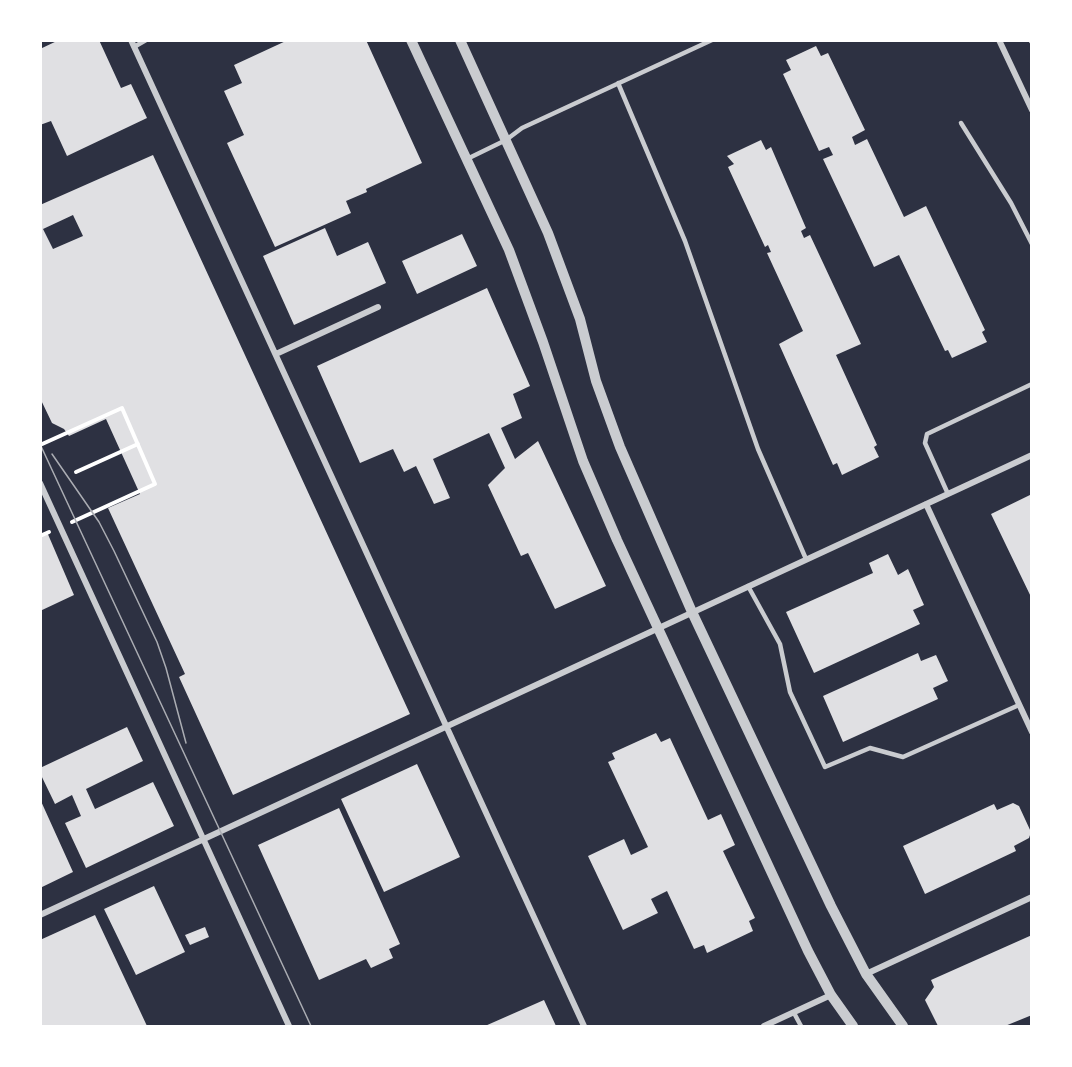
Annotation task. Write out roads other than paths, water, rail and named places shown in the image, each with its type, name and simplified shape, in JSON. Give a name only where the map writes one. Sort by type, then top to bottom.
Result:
[{"type":"street","points":[[411,40],[509,250],[583,461],[808,951],[831,995],[853,1026]]},
{"type":"street","points":[[460,40],[548,233],[580,319],[596,381],[620,447],[693,612],[831,906],[866,974],[903,1026]]},
{"type":"street","points":[[999,40],[1032,110]]},
{"type":"street","points":[[132,44],[584,1026]]},
{"type":"street","points":[[276,354],[378,307]]},
{"type":"street","points":[[40,915],[1032,455]]},
{"type":"street","points":[[40,483],[289,1026]]},
{"type":"street","points":[[926,504],[1032,732]]},
{"type":"street","points":[[866,974],[1032,897]]},
{"type":"street","points":[[764,1026],[831,995]]},
{"type":"lane","points":[[132,44],[146,40]]},
{"type":"lane","points":[[467,159],[506,140],[522,128],[712,40]]},
{"type":"lane","points":[[618,83],[685,242],[758,449],[806,559]]},
{"type":"lane","points":[[961,123],[1011,204],[1032,244]]},
{"type":"lane","points":[[948,494],[925,443],[927,434],[1032,384]]},
{"type":"lane","points":[[748,586],[780,644],[790,692],[825,767],[870,748],[903,757],[1019,705]]},
{"type":"lane","points":[[794,1012],[801,1026]]},
{"type":"tram line","points":[[40,444],[311,1026]]},
{"type":"tram line","points":[[52,454],[99,522],[157,642],[186,743]]}]
